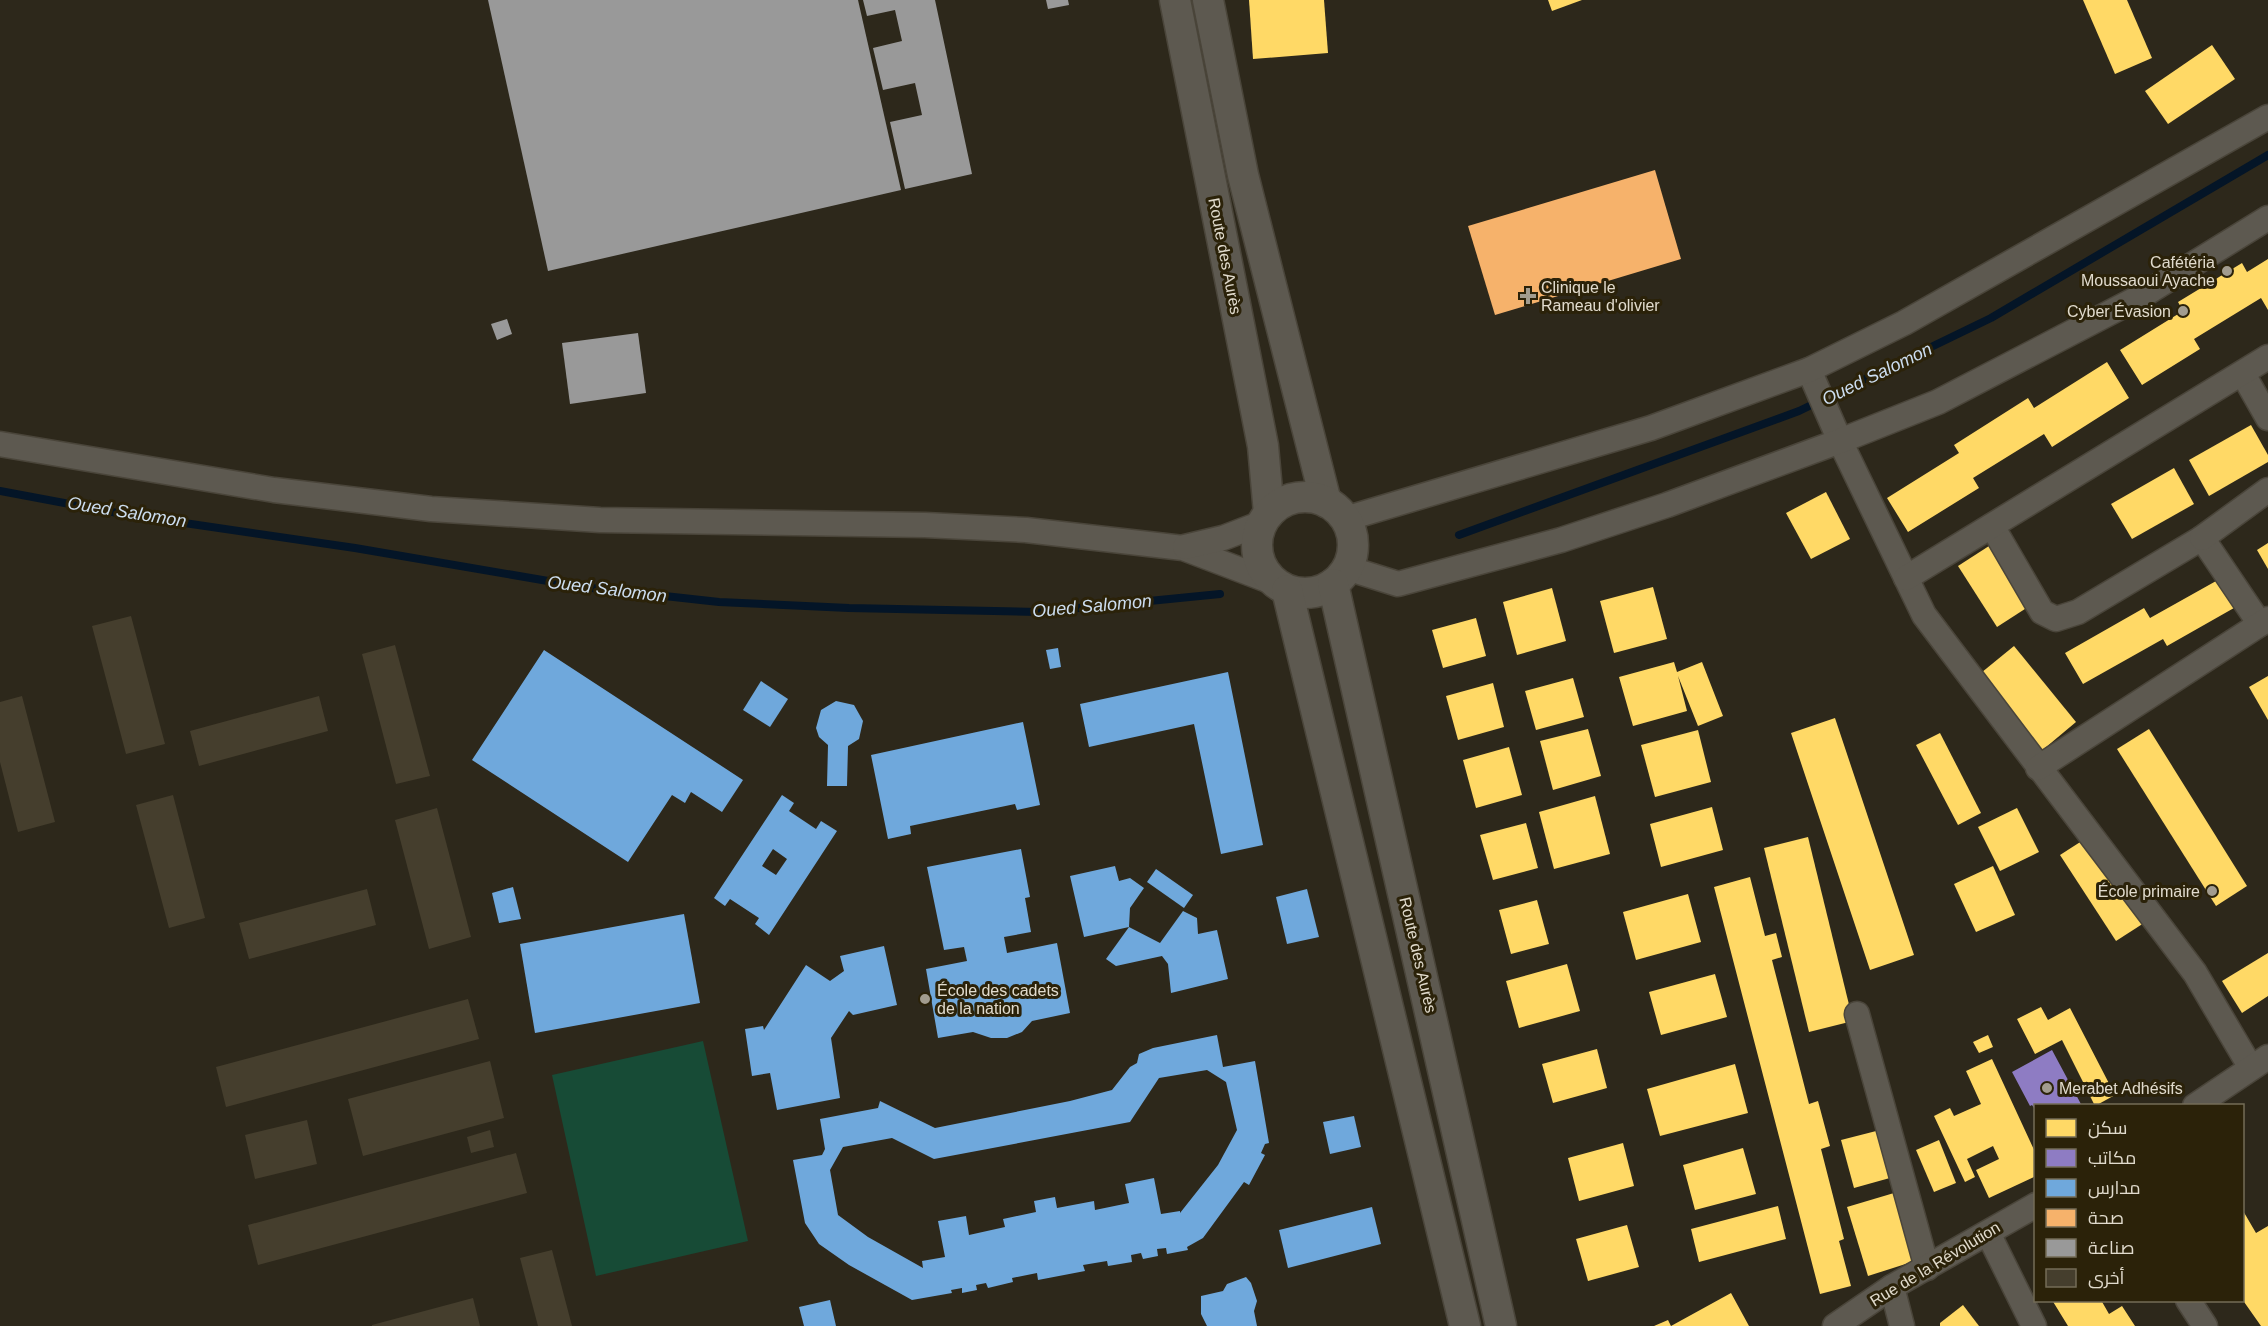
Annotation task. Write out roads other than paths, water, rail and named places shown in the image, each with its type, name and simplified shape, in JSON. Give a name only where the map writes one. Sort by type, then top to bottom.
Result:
[{"type":"street","name":"Route des Aurès","points":[[1175,0],[1256,411],[1266,518]]},
{"type":"street","name":"Route des Aurès","points":[[1208,0],[1243,175],[1336,511]]},
{"type":"street","points":[[1336,511],[1651,428],[1809,370],[1904,323],[2268,117]]},
{"type":"street","points":[[1340,576],[1398,584],[1561,540],[1667,505],[1840,441],[1938,402],[2140,297],[2268,218]]},
{"type":"street","points":[[1906,578],[2268,357]]},
{"type":"street","points":[[1809,370],[1840,441],[1924,615],[2260,1062],[2197,1104]]},
{"type":"street","points":[[2243,374],[2268,418]]},
{"type":"street","points":[[0,444],[274,490],[431,509],[600,519],[948,526],[1026,530],[1183,548],[1281,587],[1303,593],[1319,591],[1340,576],[1353,543],[1336,511],[1317,498],[1296,498],[1286,501],[1266,518],[1224,538],[1183,548]]},
{"type":"street","points":[[1992,526],[2042,612],[2056,619],[2078,612],[2202,538],[2268,490]]},
{"type":"street","points":[[1266,518],[1257,549],[1260,562],[1281,587],[1465,1326]]},
{"type":"street","points":[[2038,768],[2264,622],[2202,538]]},
{"type":"street","name":"Route des Aurès","points":[[1340,576],[1501,1326]]},
{"type":"street","points":[[1857,1014],[1927,1268]]},
{"type":"street","name":"Rue de la Révolution","points":[[1835,1326],[1892,1287],[2034,1206]]},
{"type":"street","points":[[1988,1233],[2034,1326]]},
{"type":"street","points":[[1892,1287],[1902,1326]]},
{"type":"street","points":[[2189,1302],[2205,1326]]},
{"type":"waterway","name":"Oued Salomon","points":[[1459,535],[1799,411],[1991,318],[2268,155]]},
{"type":"waterway","name":"Oued Salomon","points":[[0,491],[123,514],[355,548],[583,587],[719,602],[849,608],[1038,612],[1220,594]]},
{"type":"place","name":"Cafétéria Moussaoui Ayache","points":[[2227,271]]},
{"type":"place","name":"Clinique le Rameau d'olivier","points":[[1528,296]]},
{"type":"place","name":"Cyber Évasion","points":[[2183,311]]},
{"type":"place","name":"École primaire","points":[[2212,891]]},
{"type":"place","name":"École des cadets de la nation","points":[[925,999]]},
{"type":"place","name":"Merabet Adhésifs","points":[[2047,1088]]}]
